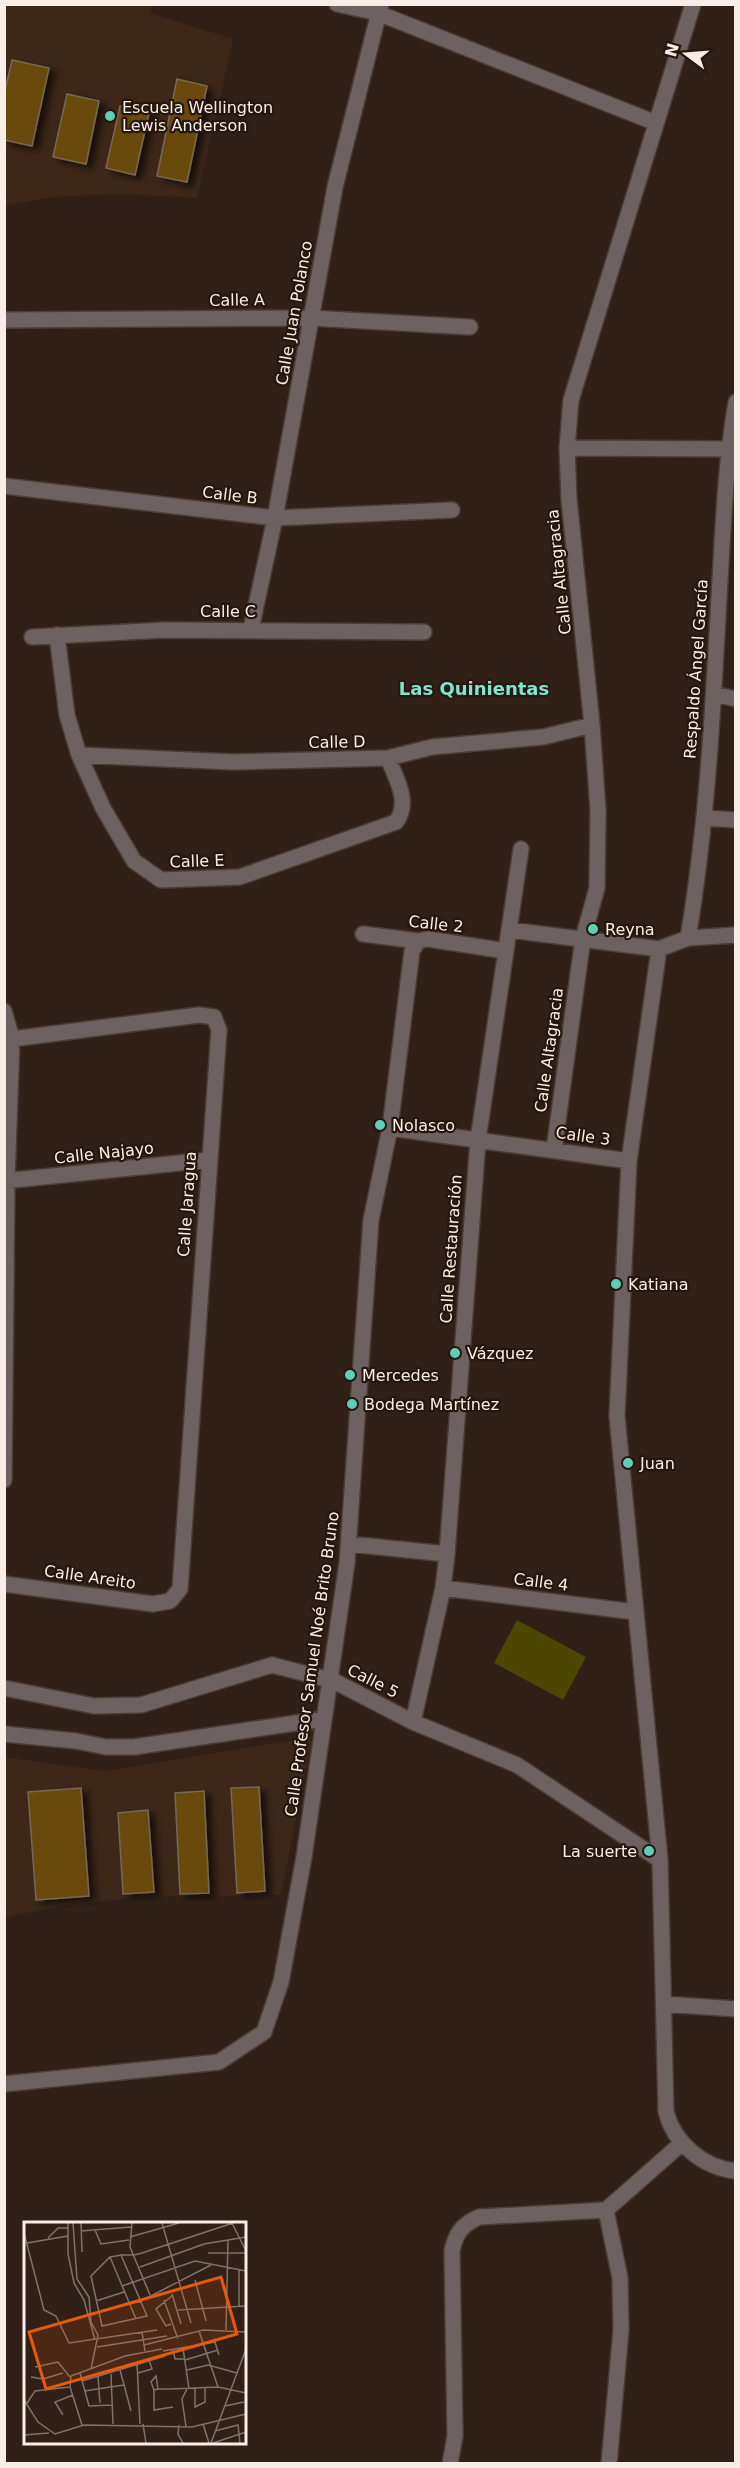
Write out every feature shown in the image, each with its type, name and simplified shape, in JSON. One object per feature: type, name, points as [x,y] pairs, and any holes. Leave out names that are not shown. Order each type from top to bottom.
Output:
[{"type":"street","points":[[337,4],[379,9],[656,123]]},
{"type":"street","name":"Calle Altagracia","points":[[554,1150],[583,938],[597,888],[598,810],[592,725],[569,499],[567,448],[571,400],[693,4]]},
{"type":"street","name":"Calle Juan Polanco","points":[[251,629],[275,518],[335,187],[379,9]]},
{"type":"street","name":"Calle A","points":[[4,320],[311,318],[470,327]]},
{"type":"street","name":"Respaldo Ángel García","points":[[687,938],[700,869],[735,402]]},
{"type":"street","points":[[567,448],[732,449]]},
{"type":"street","name":"Calle B","points":[[4,486],[275,518],[452,510]]},
{"type":"street","name":"Calle C","points":[[32,637],[251,629],[424,632]]},
{"type":"street","name":"Calle E","points":[[57,635],[67,715],[79,755],[103,808],[134,861],[161,880],[240,877],[396,822],[402,814],[404,803],[388,758]]},
{"type":"street","points":[[714,694],[735,699]]},
{"type":"street","name":"Calle D","points":[[79,755],[233,762],[388,758],[432,747],[543,737],[592,725]]},
{"type":"street","points":[[704,818],[735,820]]},
{"type":"street","name":"Calle Restauración","points":[[412,1722],[443,1588],[477,1140],[521,849]]},
{"type":"street","points":[[510,930],[659,950],[687,938],[735,935]]},
{"type":"street","name":"Calle 2","points":[[363,934],[418,941],[428,939],[506,951]]},
{"type":"street","name":"Calle Profesor Samuel Noé Brito Bruno","points":[[4,2084],[219,2062],[264,2032],[281,1982],[304,1857],[349,1544],[371,1220],[390,1128],[412,951],[418,941]]},
{"type":"street","points":[[659,950],[629,1161],[617,1416],[660,1860],[666,2111],[670,2126],[682,2143],[709,2162],[725,2170],[735,2171]]},
{"type":"street","points":[[4,1011],[8,1039],[4,1480]]},
{"type":"street","name":"Calle Jaragua","points":[[8,1039],[199,1015],[214,1017],[219,1030],[208,1160],[180,1589],[170,1601]]},
{"type":"street","name":"Calle 3","points":[[390,1128],[629,1161]]},
{"type":"street","name":"Calle Najayo","points":[[6,1181],[208,1160]]},
{"type":"street","points":[[349,1544],[447,1554]]},
{"type":"street","name":"Calle Areito","points":[[4,1584],[153,1604],[170,1601]]},
{"type":"street","name":"Calle 4","points":[[443,1588],[635,1612]]},
{"type":"street","name":"Calle 5","points":[[4,1688],[94,1706],[141,1705],[272,1665],[329,1680],[412,1722],[517,1765],[660,1860]]},
{"type":"street","points":[[4,1734],[76,1741],[106,1747],[134,1747],[323,1719]]},
{"type":"street","points":[[664,2004],[735,2009]]},
{"type":"street","points":[[450,2463],[455,2436],[452,2251],[456,2235],[464,2224],[479,2217],[606,2210],[682,2143]]},
{"type":"street","points":[[606,2210],[620,2278],[621,2330],[609,2463]]},
{"type":"shaded area","name":"Escuela Wellington Lewis Anderson","points":[[5,5],[152,5],[150,13],[233,39],[197,198],[119,194],[52,197],[5,206]]},
{"type":"shaded area","points":[[517,1620],[586,1657],[563,1700],[494,1663]]},
{"type":"shaded area","points":[[312,1737],[281,1895],[140,1897],[65,1906],[5,1917],[4,1757],[105,1771]]},
{"type":"building","points":[[12,60],[49,68],[32,146],[4,140],[4,95]]},
{"type":"building","points":[[177,79],[207,86],[187,182],[157,176]]},
{"type":"building","points":[[67,94],[99,101],[86,164],[53,157]]},
{"type":"building","points":[[120,106],[149,113],[135,175],[106,168]]},
{"type":"building","points":[[259,1787],[265,1891],[237,1893],[231,1788]]},
{"type":"building","points":[[81,1788],[89,1896],[36,1900],[28,1792]]},
{"type":"building","points":[[204,1791],[209,1893],[180,1894],[175,1793]]},
{"type":"building","points":[[148,1810],[154,1892],[123,1894],[118,1813]]},
{"type":"place","name":"Escuela Wellington Lewis Anderson","points":[[110,116]]},
{"type":"place","name":"Reyna","points":[[593,929]]},
{"type":"place","name":"Nolasco","points":[[380,1125]]},
{"type":"place","name":"Katiana","points":[[616,1284]]},
{"type":"place","name":"Vázquez","points":[[455,1353]]},
{"type":"place","name":"Mercedes","points":[[350,1375]]},
{"type":"place","name":"Bodega Martínez","points":[[352,1404]]},
{"type":"place","name":"Juan","points":[[628,1463]]},
{"type":"place","name":"La suerte","points":[[649,1851]]},
{"type":"district","name":"Las Quinientas","points":[[474,688]]}]
